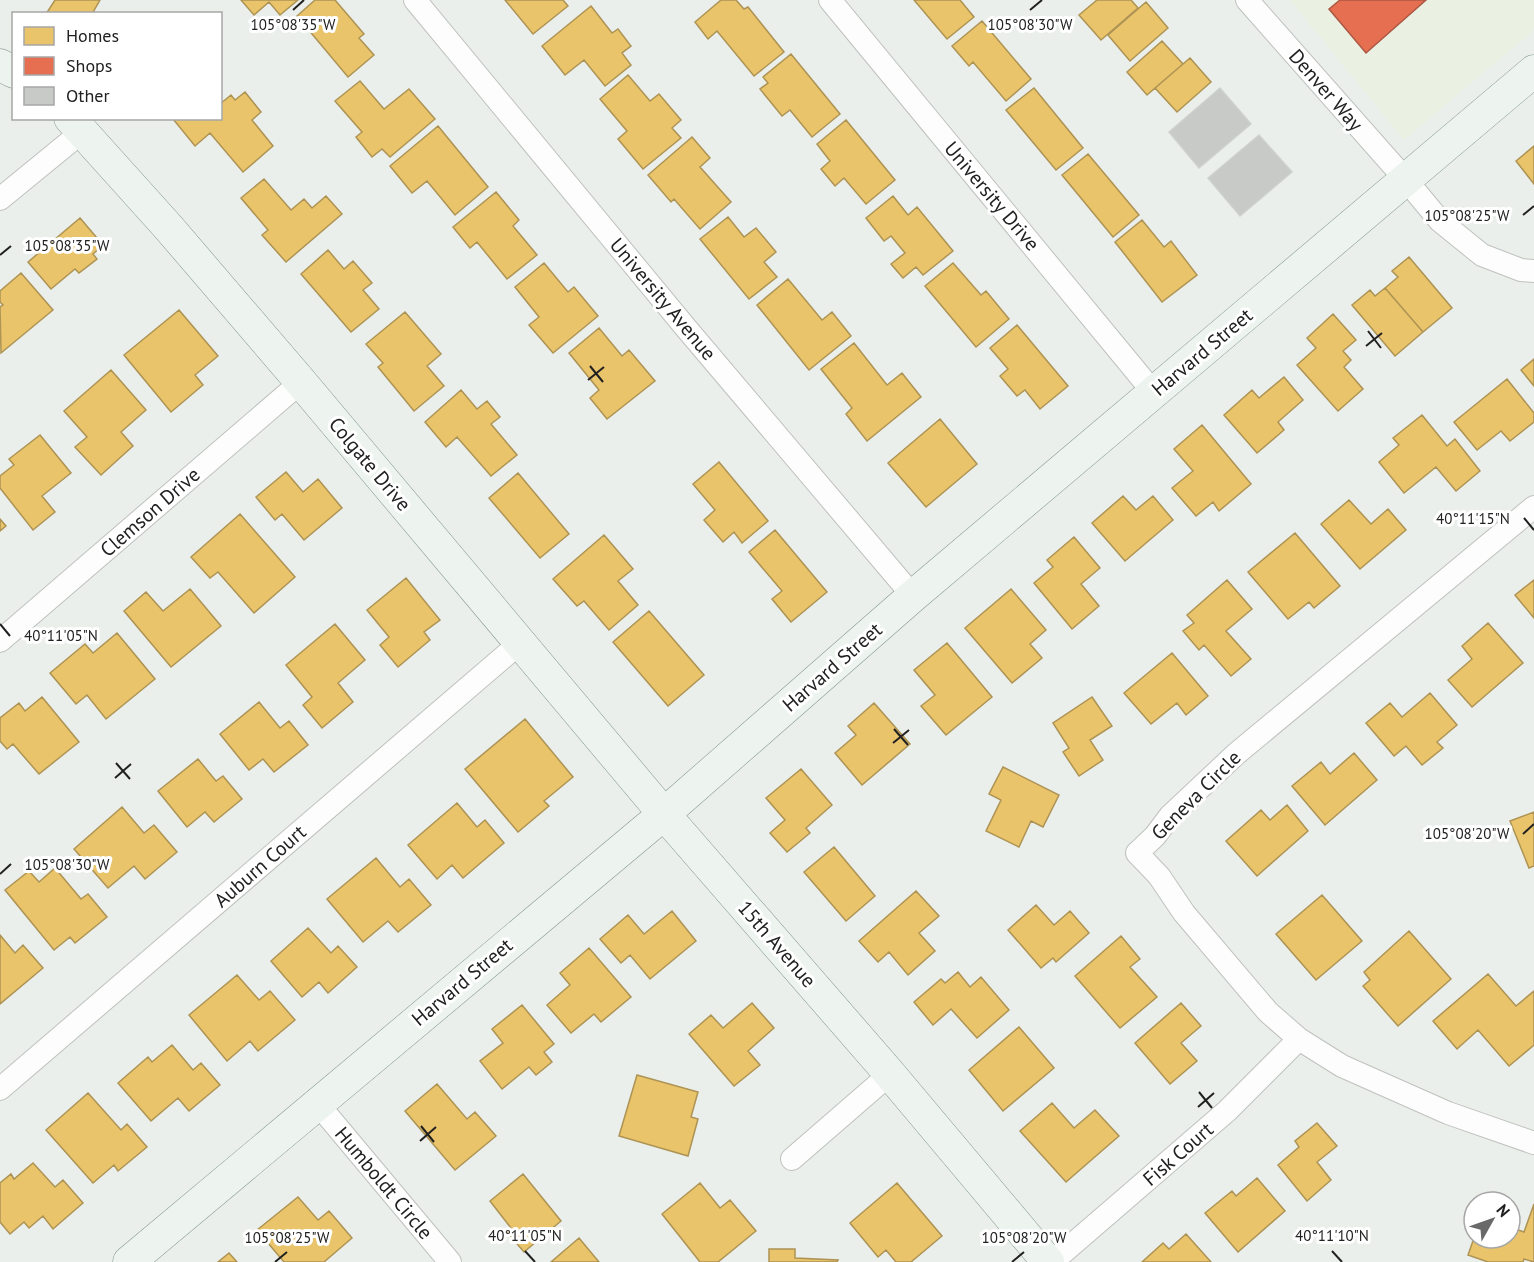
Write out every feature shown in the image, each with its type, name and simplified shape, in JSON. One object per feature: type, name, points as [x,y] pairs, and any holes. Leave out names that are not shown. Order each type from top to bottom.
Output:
[{"type":"street","name":"University Avenue","points":[[416,0],[686,328],[913,596]]},
{"type":"street","name":"University Drive","points":[[830,0],[1154,393]]},
{"type":"street","name":"Denver Way","points":[[1247,0],[1440,221],[1482,255],[1521,270],[1534,271]]},
{"type":"street","name":"Harvard Street","points":[[129,1262],[664,814],[913,596],[1534,71]]},
{"type":"street","points":[[0,199],[77,124]]},
{"type":"street","name":"Colgate Drive","points":[[77,124],[301,382],[664,814]]},
{"type":"street","name":"Clemson Drive","points":[[0,641],[301,382]]},
{"type":"street","name":"Geneva Circle","points":[[1534,507],[1236,754],[1170,816],[1155,836],[1137,853],[1159,876],[1184,913],[1268,1012],[1299,1039],[1352,1071],[1448,1113],[1534,1143]]},
{"type":"street","name":"Auburn Court","points":[[0,1089],[521,642]]},
{"type":"street","name":"15th Avenue","points":[[664,814],[1050,1262]]},
{"type":"street","name":"Fisk Court","points":[[1050,1262],[1227,1111],[1299,1039]]},
{"type":"street","points":[[792,1160],[890,1074]]},
{"type":"street","name":"Humboldt Circle","points":[[317,1103],[450,1262]]},
{"type":"shaded area","points":[[1290,0],[1534,0],[1534,30],[1404,140]]},
{"type":"building: Homes","points":[[55,0],[100,0],[93,12],[47,12]]},
{"type":"building: Homes","points":[[241,0],[298,0],[280,15],[269,2],[254,15]]},
{"type":"building: Homes","points":[[315,0],[335,0],[364,34],[359,38],[374,55],[348,77],[297,16]]},
{"type":"building: Homes","points":[[505,0],[563,0],[568,6],[533,34]]},
{"type":"building: Homes","points":[[721,0],[736,0],[744,9],[748,7],[784,52],[754,76],[717,31],[708,39],[695,22]]},
{"type":"building: Homes","points":[[914,0],[960,0],[974,17],[947,39]]},
{"type":"building: Homes","points":[[1097,0],[1131,0],[1138,8],[1101,40],[1079,15]]},
{"type":"building: Homes","points":[[1146,2],[1168,28],[1130,61],[1108,35]]},
{"type":"building: Homes","points":[[591,6],[612,33],[618,29],[631,46],[622,53],[631,65],[605,86],[584,60],[565,75],[542,46]]},
{"type":"building: Homes","points":[[982,21],[1031,79],[1006,101],[973,62],[969,66],[952,46]]},
{"type":"building: Homes","points":[[1162,41],[1183,64],[1147,95],[1127,72]]},
{"type":"building: Homes","points":[[791,54],[840,114],[812,137],[790,110],[782,116],[760,89],[768,83],[763,77]]},
{"type":"building: Homes","points":[[1190,58],[1211,82],[1177,112],[1155,88]]},
{"type":"building: Homes","points":[[628,75],[650,101],[659,94],[681,120],[672,128],[681,138],[643,169],[618,139],[627,131],[600,99]]},
{"type":"building: Homes","points":[[360,81],[384,109],[409,89],[435,119],[390,157],[382,149],[372,157],[356,137],[362,132],[335,101]]},
{"type":"building: Homes","points":[[1034,88],[1083,148],[1056,170],[1006,110]]},
{"type":"building: Homes","points":[[245,92],[261,112],[252,120],[273,146],[243,172],[210,133],[195,146],[174,120],[222,120],[222,102],[231,95],[235,100]]},
{"type":"building: Homes","points":[[846,120],[895,180],[866,204],[844,178],[835,186],[821,169],[830,161],[817,144]]},
{"type":"building: Homes","points":[[438,126],[488,187],[455,215],[427,181],[412,193],[390,166]]},
{"type":"building: Homes","points":[[692,137],[710,158],[700,167],[731,202],[700,229],[674,199],[671,202],[648,175]]},
{"type":"building: Homes","points":[[1534,146],[1534,184],[1516,161]]},
{"type":"building: Homes","points":[[1088,154],[1139,215],[1113,237],[1062,175]]},
{"type":"building: Homes","points":[[264,179],[291,210],[304,199],[312,208],[326,196],[342,214],[286,262],[262,235],[268,230],[241,198]]},
{"type":"building: Homes","points":[[496,192],[519,220],[513,226],[537,255],[507,279],[477,242],[470,248],[453,227]]},
{"type":"building: Homes","points":[[893,196],[908,215],[917,207],[953,251],[923,275],[916,267],[903,278],[891,264],[905,253],[891,236],[884,241],[866,218]]},
{"type":"building: Homes","points":[[728,217],[744,237],[756,228],[776,252],[764,262],[777,277],[749,299],[700,239]]},
{"type":"building: Homes","points":[[80,218],[103,245],[93,254],[97,259],[79,273],[75,269],[51,289],[28,262]]},
{"type":"building: Homes","points":[[1142,220],[1164,247],[1171,241],[1197,275],[1162,302],[1115,242]]},
{"type":"building: Homes","points":[[328,250],[344,269],[353,261],[372,283],[363,290],[379,309],[351,332],[301,274]]},
{"type":"building: Homes","points":[[1409,257],[1452,308],[1423,332],[1385,288],[1398,277],[1392,271]]},
{"type":"building: Homes","points":[[544,263],[568,292],[574,287],[598,316],[553,353],[529,325],[539,317],[515,287]]},
{"type":"building: Homes","points":[[953,263],[981,295],[986,291],[1009,319],[976,347],[925,286]]},
{"type":"building: Homes","points":[[21,273],[53,310],[1,353],[0,307],[3,305],[0,302],[0,291]]},
{"type":"building: Homes","points":[[788,279],[822,320],[832,312],[851,336],[809,370],[757,305]]},
{"type":"building: Homes","points":[[1385,288],[1423,332],[1395,356],[1352,305],[1370,290],[1375,296]]},
{"type":"building: Homes","points":[[179,310],[218,356],[195,375],[203,385],[171,412],[124,355]]},
{"type":"building: Homes","points":[[405,312],[441,354],[427,366],[444,386],[414,411],[378,367],[383,363],[366,344]]},
{"type":"building: Homes","points":[[1333,314],[1356,340],[1343,351],[1351,360],[1344,367],[1363,389],[1338,411],[1297,365],[1316,348],[1307,338]]},
{"type":"building: Homes","points":[[1017,325],[1068,386],[1040,409],[1025,390],[1017,396],[1000,376],[1008,369],[990,348]]},
{"type":"building: Homes","points":[[599,328],[622,356],[629,350],[655,381],[607,419],[590,398],[599,390],[569,353]]},
{"type":"building: Homes","points":[[854,343],[887,385],[902,373],[921,397],[867,441],[846,414],[852,408],[821,369]]},
{"type":"building: Homes","points":[[1534,359],[1534,386],[1521,370]]},
{"type":"building: Homes","points":[[111,370],[146,410],[121,432],[133,446],[101,475],[75,447],[87,437],[64,411]]},
{"type":"building: Homes","points":[[1284,377],[1303,400],[1278,422],[1284,430],[1257,453],[1224,415],[1252,390],[1259,398]]},
{"type":"building: Homes","points":[[1507,379],[1534,413],[1534,422],[1510,441],[1501,431],[1477,450],[1454,422]]},
{"type":"building: Homes","points":[[461,390],[477,409],[487,401],[500,417],[491,424],[517,455],[491,476],[457,437],[446,447],[425,422]]},
{"type":"building: Homes","points":[[1422,415],[1447,446],[1455,439],[1480,471],[1456,491],[1436,467],[1404,493],[1379,462],[1399,445],[1393,438]]},
{"type":"building: Homes","points":[[940,419],[977,464],[926,507],[888,463]]},
{"type":"building: Homes","points":[[1202,425],[1251,484],[1219,511],[1213,502],[1196,516],[1172,488],[1193,471],[1174,449]]},
{"type":"building: Homes","points":[[40,435],[71,473],[42,496],[55,512],[33,530],[0,488],[0,476],[14,465],[9,459]]},
{"type":"building: Homes","points":[[719,462],[768,521],[742,543],[734,532],[723,542],[704,520],[715,510],[693,484]]},
{"type":"building: Homes","points":[[286,472],[303,492],[318,479],[342,508],[304,540],[282,514],[275,520],[256,497]]},
{"type":"building: Homes","points":[[518,473],[569,534],[540,558],[489,498]]},
{"type":"building: Homes","points":[[1123,496],[1136,510],[1153,496],[1173,520],[1125,561],[1092,523]]},
{"type":"building: Homes","points":[[1349,500],[1371,524],[1388,509],[1406,530],[1360,569],[1321,524]]},
{"type":"building: Homes","points":[[240,514],[295,577],[254,613],[218,572],[210,578],[191,557]]},
{"type":"building: Homes","points":[[0,519],[6,526],[0,531]]},
{"type":"building: Homes","points":[[775,530],[827,592],[791,622],[772,599],[782,591],[749,552]]},
{"type":"building: Homes","points":[[1295,533],[1340,586],[1314,608],[1309,602],[1288,619],[1248,572]]},
{"type":"building: Homes","points":[[604,535],[633,569],[618,581],[638,605],[609,630],[584,601],[577,606],[553,579]]},
{"type":"building: Homes","points":[[1074,537],[1100,568],[1081,584],[1099,606],[1072,629],[1034,583],[1053,567],[1047,560]]},
{"type":"building: Homes","points":[[406,578],[440,620],[424,632],[430,640],[398,667],[380,645],[389,637],[367,610]]},
{"type":"building: Homes","points":[[1227,580],[1252,609],[1226,631],[1251,659],[1231,676],[1204,645],[1199,650],[1183,631],[1194,623],[1187,615]]},
{"type":"building: Homes","points":[[1534,580],[1534,618],[1515,595]]},
{"type":"building: Homes","points":[[190,589],[221,626],[171,667],[124,611],[146,592],[163,611]]},
{"type":"building: Homes","points":[[1011,589],[1046,630],[1030,644],[1042,658],[1012,683],[965,628]]},
{"type":"building: Homes","points":[[649,611],[704,675],[668,706],[613,642]]},
{"type":"building: Homes","points":[[1488,623],[1523,663],[1472,707],[1448,680],[1472,659],[1462,646]]},
{"type":"building: Homes","points":[[335,624],[365,660],[338,683],[353,702],[322,728],[303,705],[312,697],[286,665]]},
{"type":"building: Homes","points":[[117,633],[155,679],[106,719],[87,695],[76,704],[50,673],[85,644],[93,653]]},
{"type":"building: Homes","points":[[947,643],[992,697],[946,735],[921,706],[935,695],[914,670]]},
{"type":"building: Homes","points":[[1172,653],[1208,696],[1186,715],[1177,703],[1151,724],[1124,693]]},
{"type":"building: Homes","points":[[1430,693],[1457,725],[1437,742],[1443,748],[1422,765],[1406,746],[1394,756],[1366,723],[1390,703],[1402,717]]},
{"type":"building: Homes","points":[[42,697],[79,742],[39,774],[13,744],[7,749],[0,741],[0,718],[19,703],[25,711]]},
{"type":"building: Homes","points":[[1092,697],[1112,726],[1090,740],[1103,760],[1079,776],[1063,752],[1069,748],[1053,723]]},
{"type":"building: Homes","points":[[259,702],[280,728],[289,721],[308,745],[274,772],[263,759],[249,770],[220,734]]},
{"type":"building: Homes","points":[[874,703],[910,744],[862,785],[835,753],[856,735],[848,726]]},
{"type":"building: Homes","points":[[525,719],[573,777],[544,801],[549,806],[518,832],[465,769]]},
{"type":"building: Homes","points":[[1354,753],[1377,780],[1325,825],[1292,786],[1321,762],[1330,774]]},
{"type":"building: Homes","points":[[198,759],[216,781],[223,776],[242,799],[214,822],[205,812],[187,827],[158,791]]},
{"type":"building: Homes","points":[[1003,767],[1059,795],[1043,827],[1031,821],[1019,847],[986,831],[1001,800],[989,794]]},
{"type":"building: Homes","points":[[801,769],[832,805],[806,828],[810,833],[787,852],[770,833],[785,820],[766,798]]},
{"type":"building: Homes","points":[[457,803],[477,827],[485,820],[504,843],[463,878],[452,865],[437,879],[408,845]]},
{"type":"building: Homes","points":[[1287,805],[1308,831],[1257,876],[1226,841],[1261,810],[1270,820]]},
{"type":"building: Homes","points":[[122,807],[144,833],[154,825],[177,852],[145,879],[134,866],[108,888],[74,849]]},
{"type":"building: Homes","points":[[1534,812],[1534,866],[1529,868],[1510,821]]},
{"type":"building: Homes","points":[[834,847],[875,896],[846,921],[804,872]]},
{"type":"building: Homes","points":[[376,858],[400,887],[409,879],[431,905],[398,932],[388,921],[363,942],[327,899]]},
{"type":"building: Homes","points":[[55,868],[81,899],[88,894],[107,917],[75,943],[70,937],[54,950],[5,890],[29,871],[39,882]]},
{"type":"building: Homes","points":[[916,891],[939,916],[919,933],[935,951],[908,975],[889,952],[878,962],[859,941]]},
{"type":"building: Homes","points":[[1322,895],[1362,941],[1316,980],[1276,934]]},
{"type":"building: Homes","points":[[1036,905],[1054,925],[1070,911],[1089,933],[1056,962],[1053,958],[1041,968],[1008,930]]},
{"type":"building: Homes","points":[[672,911],[696,941],[650,979],[630,955],[621,963],[600,939],[628,915],[644,934]]},
{"type":"building: Homes","points":[[308,928],[331,953],[338,946],[357,967],[328,993],[319,982],[302,997],[271,961]]},
{"type":"building: Homes","points":[[1409,931],[1451,979],[1398,1026],[1363,986],[1370,980],[1364,972]]},
{"type":"building: Homes","points":[[0,935],[15,953],[23,945],[43,968],[0,1004]]},
{"type":"building: Homes","points":[[1121,936],[1140,959],[1130,967],[1157,997],[1120,1028],[1075,976]]},
{"type":"building: Homes","points":[[589,948],[631,997],[601,1022],[594,1014],[571,1033],[547,1005],[570,985],[560,973]]},
{"type":"building: Homes","points":[[958,972],[970,987],[981,977],[1009,1010],[977,1038],[951,1009],[933,1025],[914,1002],[941,979],[945,983]]},
{"type":"building: Homes","points":[[1488,974],[1516,1006],[1534,991],[1534,1045],[1509,1066],[1478,1030],[1457,1049],[1433,1021]]},
{"type":"building: Homes","points":[[237,975],[259,1000],[270,991],[295,1020],[258,1051],[250,1041],[227,1061],[189,1015]]},
{"type":"building: Homes","points":[[752,1003],[774,1028],[748,1051],[760,1065],[734,1086],[689,1034],[711,1015],[723,1028]]},
{"type":"building: Homes","points":[[1181,1003],[1201,1026],[1181,1043],[1197,1061],[1170,1084],[1135,1043]]},
{"type":"building: Homes","points":[[522,1005],[554,1044],[544,1052],[552,1062],[536,1075],[529,1067],[502,1089],[480,1061],[503,1043],[492,1029]]},
{"type":"building: Homes","points":[[1019,1027],[1054,1068],[1003,1111],[969,1070]]},
{"type":"building: Homes","points":[[172,1045],[193,1070],[201,1063],[220,1085],[189,1111],[178,1098],[151,1121],[118,1083],[148,1057],[152,1062]]},
{"type":"building: Homes","points":[[637,1075],[698,1092],[691,1117],[698,1119],[688,1156],[619,1136]]},
{"type":"building: Homes","points":[[437,1084],[467,1119],[475,1112],[496,1136],[455,1170],[405,1111]]},
{"type":"building: Homes","points":[[88,1093],[121,1130],[127,1124],[147,1147],[118,1171],[114,1165],[93,1183],[46,1130]]},
{"type":"building: Homes","points":[[1052,1103],[1074,1128],[1095,1110],[1119,1136],[1066,1182],[1020,1131]]},
{"type":"building: Homes","points":[[1317,1123],[1337,1146],[1317,1162],[1331,1180],[1307,1201],[1278,1165],[1299,1147],[1295,1141]]},
{"type":"building: Homes","points":[[33,1163],[55,1187],[63,1180],[83,1203],[53,1229],[43,1216],[29,1228],[24,1222],[10,1234],[0,1222],[0,1183],[11,1174],[14,1179]]},
{"type":"building: Homes","points":[[523,1174],[561,1221],[524,1252],[506,1231],[511,1228],[490,1201]]},
{"type":"building: Homes","points":[[1257,1178],[1285,1211],[1238,1252],[1205,1213],[1232,1191],[1236,1196]]},
{"type":"building: Homes","points":[[700,1183],[720,1208],[730,1200],[756,1231],[718,1262],[700,1262],[662,1214]]},
{"type":"building: Homes","points":[[897,1183],[942,1236],[911,1262],[896,1262],[886,1250],[878,1257],[850,1223]]},
{"type":"building: Homes","points":[[298,1197],[318,1220],[329,1211],[352,1238],[324,1262],[284,1262],[257,1230]]},
{"type":"building: Homes","points":[[1534,1204],[1534,1262],[1524,1259],[1523,1262],[1488,1262],[1468,1255],[1470,1250],[1522,1250],[1522,1231],[1524,1232]]},
{"type":"building: Homes","points":[[1186,1234],[1211,1262],[1142,1262],[1163,1243],[1169,1249]]},
{"type":"building: Homes","points":[[579,1238],[599,1262],[551,1262]]},
{"type":"building: Homes","points":[[769,1249],[795,1249],[795,1258],[838,1260],[837,1262],[769,1262]]},
{"type":"building: Homes","points":[[229,1253],[237,1262],[218,1262]]},
{"type":"building: Shops","points":[[1340,0],[1426,0],[1366,53],[1329,9]]},
{"type":"building: Other","points":[[1220,88],[1251,124],[1199,168],[1169,132]]},
{"type":"building: Other","points":[[1259,135],[1292,172],[1240,216],[1208,178]]}]
